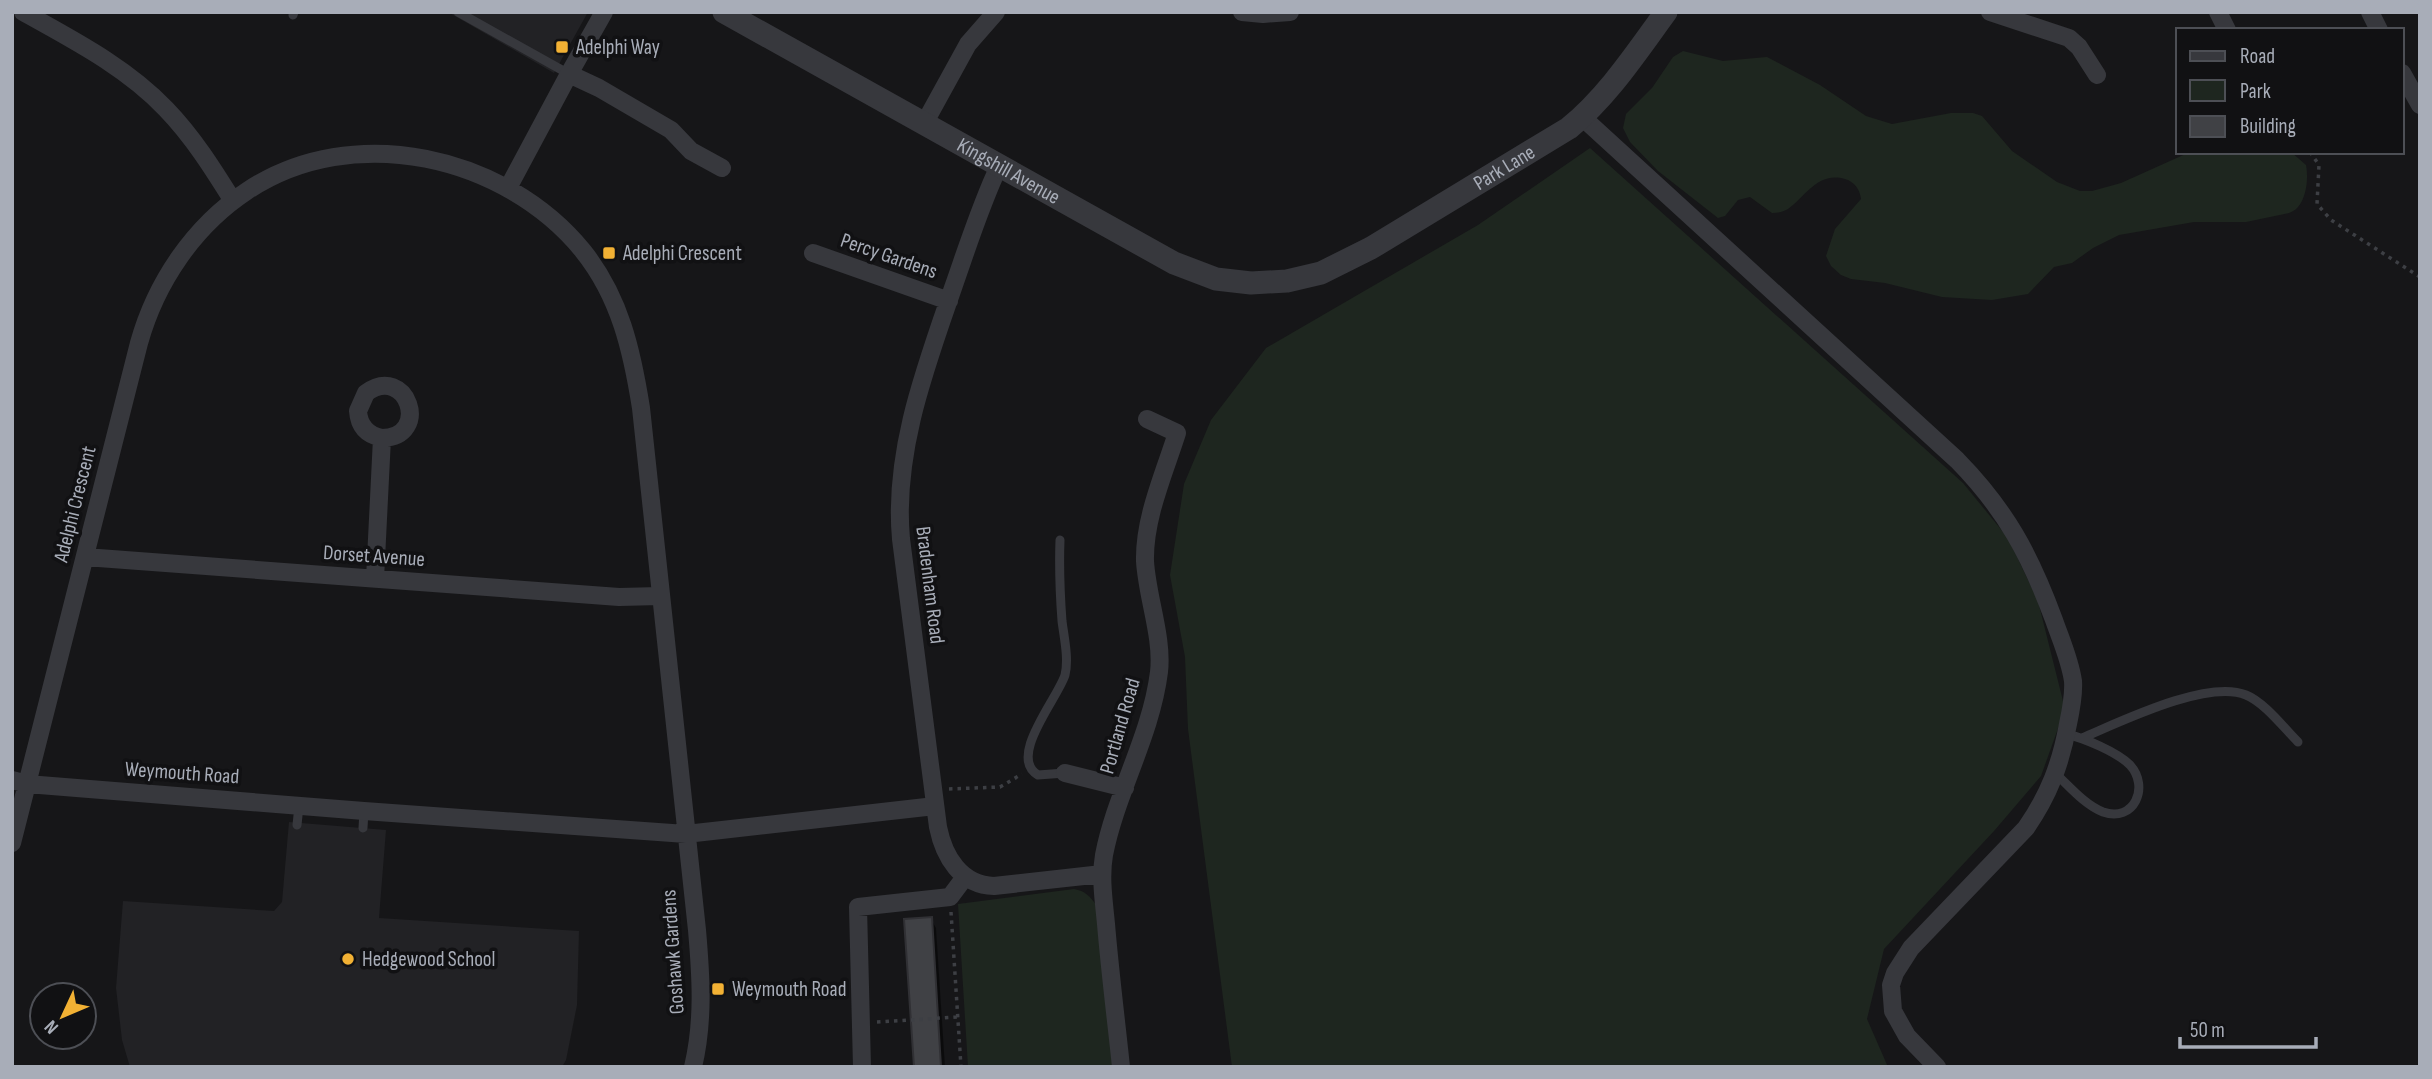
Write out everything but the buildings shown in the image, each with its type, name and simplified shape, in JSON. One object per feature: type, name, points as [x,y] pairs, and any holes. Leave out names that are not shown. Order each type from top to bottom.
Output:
[{"type":"street","points":[[23,12],[98,55],[151,94],[201,151],[233,201]]},
{"type":"street","points":[[508,188],[604,12]]},
{"type":"street","name":"Kingshill Avenue","points":[[724,12],[1174,263],[1216,279],[1251,283],[1306,278]]},
{"type":"street","points":[[924,124],[968,44],[996,12]]},
{"type":"street","points":[[1242,12],[1290,12]]},
{"type":"street","name":"Park Lane","points":[[1306,278],[1359,255],[1569,128],[1608,89],[1666,12]]},
{"type":"street","points":[[1990,12],[2068,38],[2079,47],[2097,75]]},
{"type":"street","points":[[2218,12],[2226,28]]},
{"type":"street","points":[[2370,12],[2378,28]]},
{"type":"street","points":[[569,74],[671,130],[691,151],[722,168]]},
{"type":"street","points":[[2404,77],[2420,105]]},
{"type":"street","points":[[1582,117],[1957,460],[1992,498],[2029,558],[2043,589],[2073,681],[2074,736],[2039,810],[2026,828],[1911,948],[1895,973],[1891,985],[1893,1011],[1906,1036],[1937,1067]]},
{"type":"street","name":"Adelphi Crescent","points":[[20,782],[85,557],[139,343],[149,311],[163,282],[190,243],[248,190],[285,171],[306,164],[353,155],[401,155],[465,167],[508,188],[544,212],[583,251],[620,313],[631,353],[641,408],[686,834]]},
{"type":"street","name":"Bradenham Road","points":[[965,877],[948,859],[943,849],[934,798],[898,500],[914,415],[930,354],[986,195],[999,166]]},
{"type":"street","name":"Percy Gardens","points":[[813,253],[949,301]]},
{"type":"street","name":"Portland Road","points":[[1121,1067],[1102,874],[1108,839],[1144,731],[1158,678],[1159,649],[1149,601],[1146,548],[1154,507],[1177,433],[1147,419]]},
{"type":"street","points":[[374,579],[382,438]]},
{"type":"street","name":"Dorset Avenue","points":[[85,557],[619,597],[660,596]]},
{"type":"street","points":[[1065,773],[1125,788]]},
{"type":"street","points":[[12,844],[20,782]]},
{"type":"street","name":"Weymouth Road","points":[[20,782],[299,805],[363,820],[686,834],[934,798]]},
{"type":"street","name":"Goshawk Gardens","points":[[686,834],[702,997],[693,1067]]},
{"type":"street","points":[[862,1067],[858,907],[950,897],[965,877],[994,886],[1102,874]]},
{"type":"lane","points":[[458,12],[569,74]]},
{"type":"lane","points":[[1060,540],[1060,599],[1066,671],[1027,751],[1027,765],[1038,775],[1065,773]]},
{"type":"lane","points":[[2074,736],[2190,696],[2213,691],[2247,695],[2269,712],[2298,742]]},
{"type":"lane","points":[[2056,774],[2101,811],[2117,814],[2130,810],[2138,798],[2138,783],[2130,765],[2074,736]]},
{"type":"lane","points":[[298,825],[299,805]]},
{"type":"path","points":[[2311,154],[2319,165],[2317,204],[2332,220],[2420,276]]},
{"type":"path","points":[[934,798],[1000,787],[1030,769]]},
{"type":"path","points":[[950,897],[961,1067]]},
{"type":"path","points":[[861,1023],[958,1017]]},
{"type":"shaded area","points":[[448,12],[588,12],[554,73]]},
{"type":"shaded area","name":"Hedgewood School","points":[[289,822],[386,830],[379,918],[579,931],[577,1005],[566,1060],[562,1067],[130,1067],[122,1040],[116,988],[123,901],[274,911],[282,902]]},
{"type":"green space","points":[[1683,51],[1723,61],[1767,57],[1820,85],[1866,116],[1892,124],[1951,113],[1973,113],[1982,116],[2012,151],[2057,182],[2080,191],[2092,191],[2121,183],[2186,154],[2293,154],[2306,165],[2305,193],[2299,206],[2289,213],[2246,222],[2194,222],[2119,235],[2093,248],[2072,263],[2054,267],[2028,294],[1992,300],[1942,297],[1885,283],[1851,279],[1831,266],[1826,256],[1835,229],[1861,199],[1852,182],[1836,177],[1827,178],[1813,186],[1788,209],[1778,213],[1772,213],[1750,197],[1738,200],[1725,216],[1718,218],[1658,171],[1630,142],[1623,128],[1626,114],[1652,88],[1673,57]]},
{"type":"green space","points":[[1590,148],[1963,483],[2008,538],[2038,601],[2065,709],[2041,776],[1994,831],[1884,949],[1867,1019],[1888,1067],[1232,1067],[1188,729],[1185,657],[1170,575],[1184,484],[1211,420],[1266,348],[1478,225]]},
{"type":"green space","points":[[1074,889],[1087,894],[1096,905],[1114,1067],[968,1067],[958,904]]},
{"type":"place","name":"Adelphi Way","points":[[562,47]]},
{"type":"place","name":"Adelphi Crescent","points":[[609,253]]},
{"type":"place","name":"Hedgewood School","points":[[348,959]]},
{"type":"place","name":"Weymouth Road","points":[[718,989]]}]
